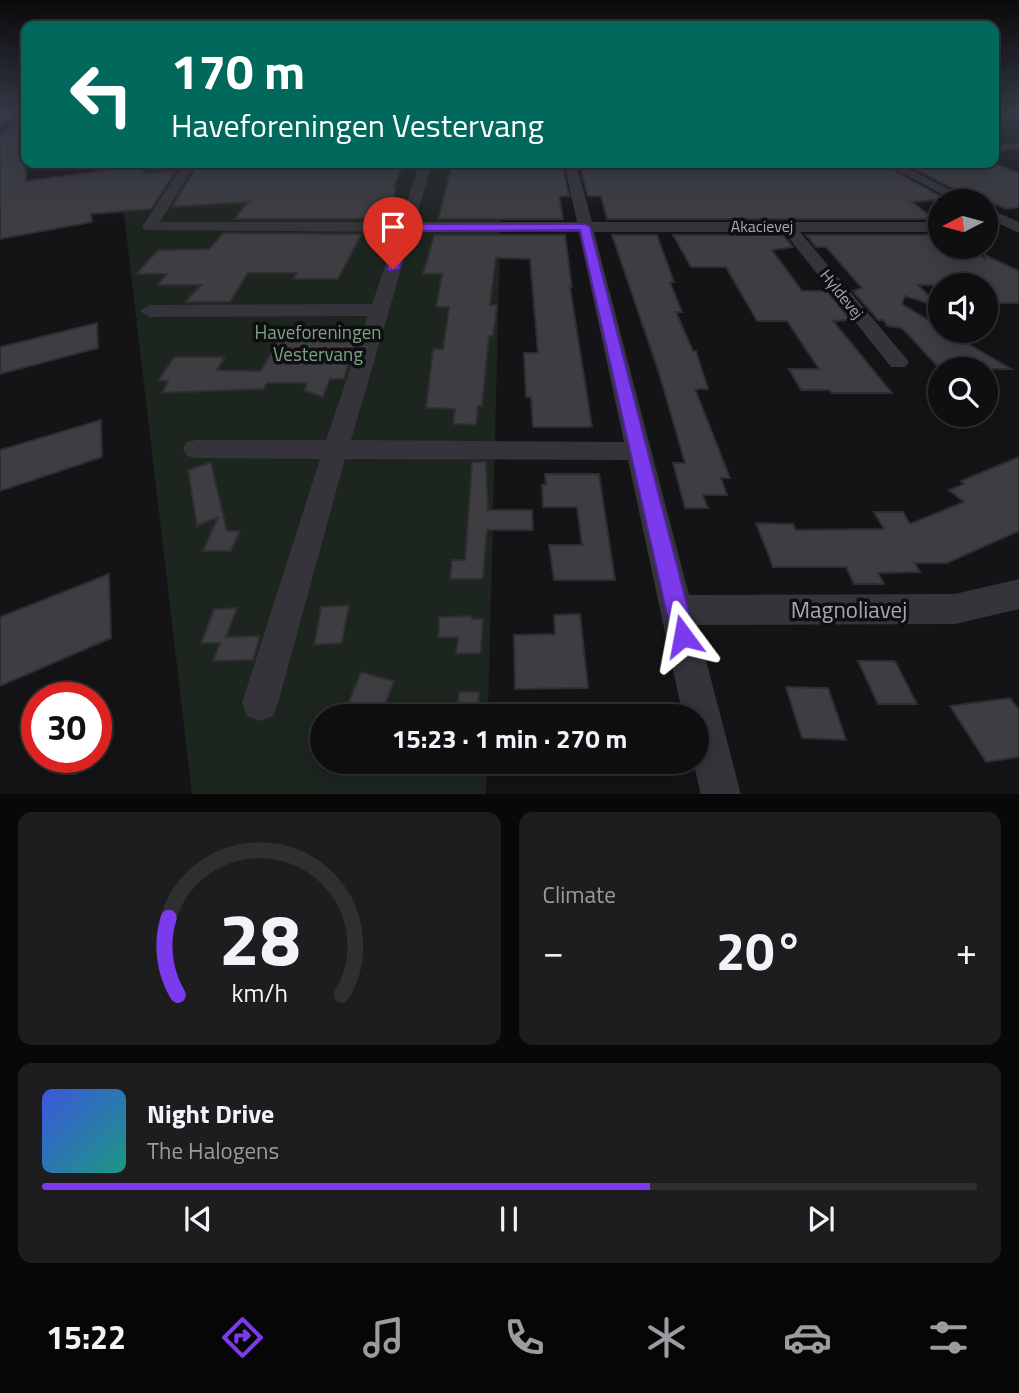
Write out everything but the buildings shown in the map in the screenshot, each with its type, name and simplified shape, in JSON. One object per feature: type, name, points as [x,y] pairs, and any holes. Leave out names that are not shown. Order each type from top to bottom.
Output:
[{"type":"street","points":[[187,168],[150,227],[585,227]]},
{"type":"street","points":[[260,703],[335,451],[424,168]]},
{"type":"street","points":[[571,168],[721,794]]},
{"type":"street","points":[[899,168],[941,189]]},
{"type":"street","points":[[998,217],[1017,226]]},
{"type":"street","name":"Hyldevej","points":[[787,226],[898,362]]},
{"type":"street","points":[[998,227],[1017,226]]},
{"type":"street","name":"Akacievej","points":[[585,227],[928,227]]},
{"type":"street","points":[[149,311],[379,310]]},
{"type":"street","points":[[196,449],[640,450]]},
{"type":"street","name":"Magnoliavej","points":[[677,610],[955,609],[1019,594]]},
{"type":"green space","name":"Haveforeningen Vestervang","points":[[119,168],[502,168],[488,704],[310,704],[310,774],[487,774],[486,794],[192,794]]},
{"type":"route","points":[[393,269],[406,228],[585,227],[683,636]]}]
